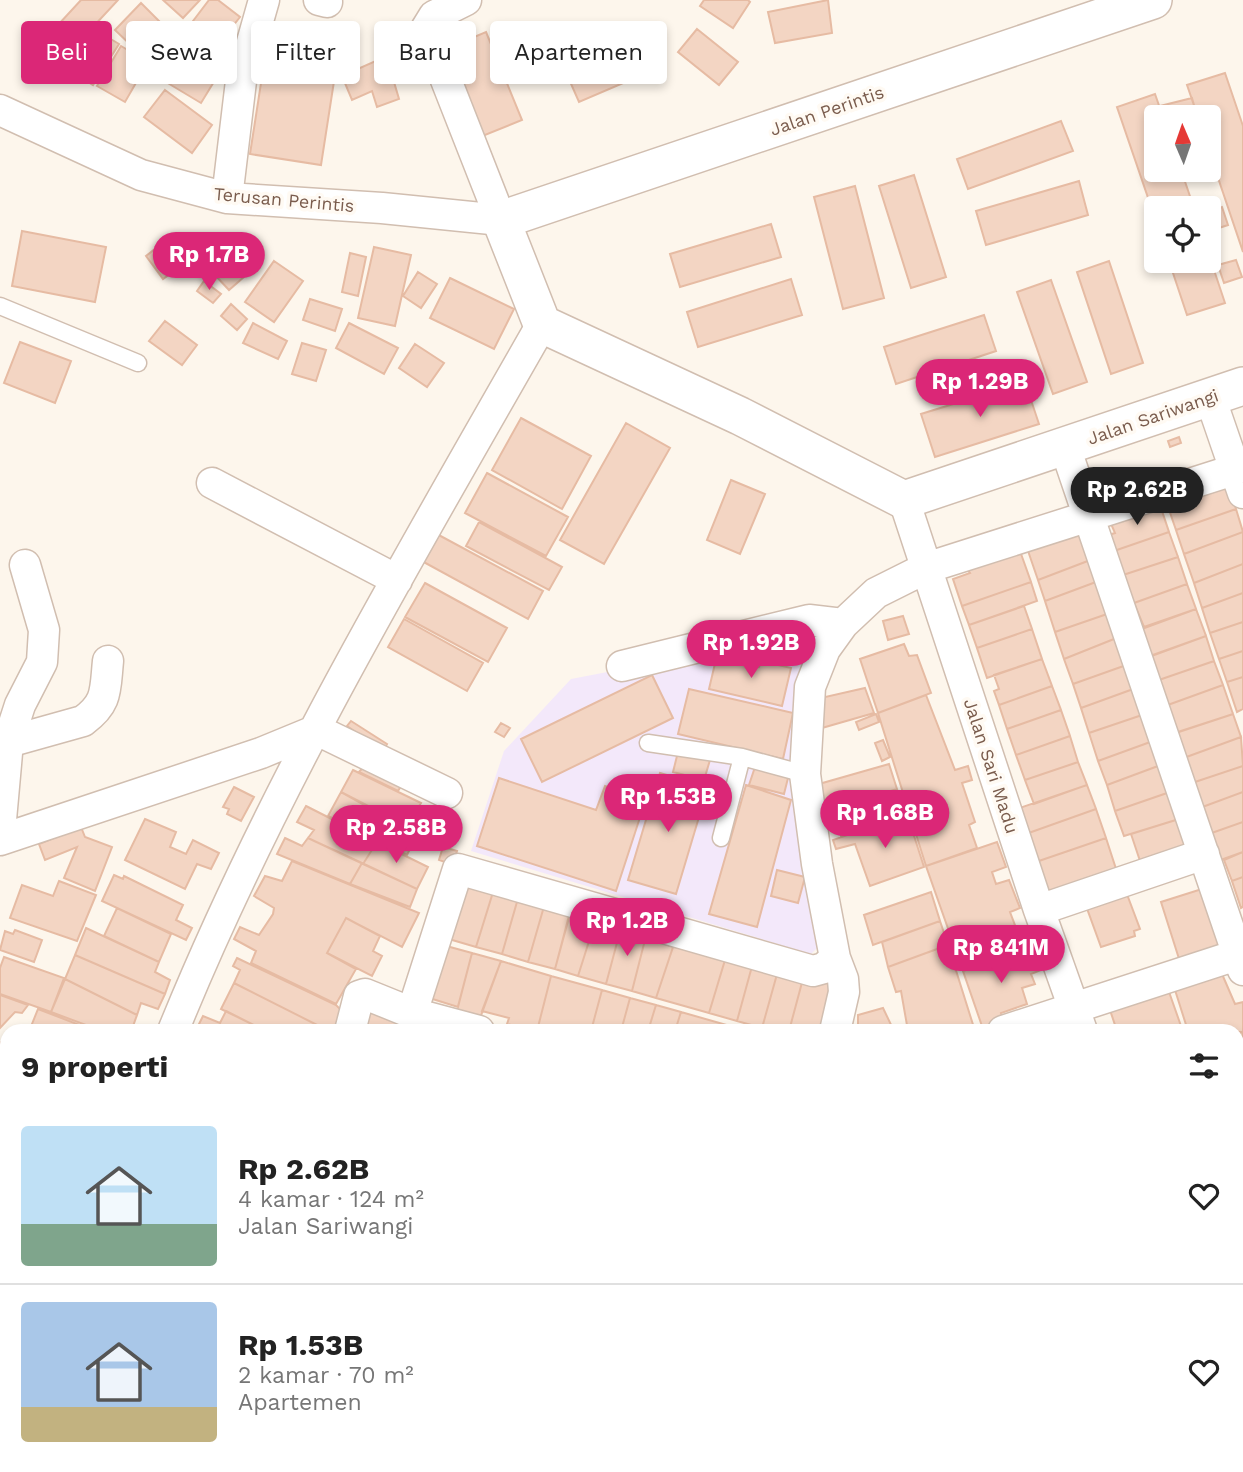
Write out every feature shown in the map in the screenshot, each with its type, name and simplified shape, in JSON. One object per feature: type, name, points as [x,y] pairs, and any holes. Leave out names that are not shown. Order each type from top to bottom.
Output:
[{"type":"street","points":[[227,198],[241,81],[264,0]]},
{"type":"street","points":[[466,0],[434,16],[426,29],[542,324],[740,416],[904,500]]},
{"type":"street","name":"Jalan Perintis","points":[[501,220],[1153,0]]},
{"type":"street","name":"Terusan Perintis","points":[[0,110],[141,175],[227,198],[382,208],[501,220]]},
{"type":"street","points":[[176,1024],[209,941],[317,730],[397,580],[542,324]]},
{"type":"street","points":[[837,1024],[844,992],[817,864],[805,774],[810,687],[825,649],[843,624],[876,593],[926,568],[1088,517],[1240,476],[1227,392]]},
{"type":"street","name":"Jalan Sariwangi","points":[[904,500],[1227,392]]},
{"type":"street","points":[[1047,1024],[1078,1019],[1241,959],[1065,447]]},
{"type":"street","points":[[212,483],[397,580]]},
{"type":"street","name":"Jalan Sari Madu","points":[[904,500],[1039,910],[1078,1019]]},
{"type":"street","points":[[0,831],[8,742],[20,705],[42,662],[44,630],[25,565]]},
{"type":"street","points":[[622,666],[809,620],[843,624]]},
{"type":"street","points":[[8,742],[83,721],[92,714],[102,705],[105,696],[108,661]]},
{"type":"street","points":[[0,840],[261,753],[317,730],[447,793]]},
{"type":"street","points":[[1039,910],[1204,853]]},
{"type":"street","points":[[412,1013],[458,869],[813,971],[824,968],[835,958]]},
{"type":"street","points":[[352,1024],[359,996],[365,993],[412,1013],[453,1024]]},
{"type":"lane","points":[[0,306],[138,363]]},
{"type":"lane","points":[[648,743],[664,743],[742,757],[805,774]]},
{"type":"lane","points":[[721,838],[742,757]]},
{"type":"shaded area","points":[[748,645],[801,663],[797,772],[825,940],[811,954],[471,851],[504,751],[571,679]]},
{"type":"building","points":[[81,0],[118,0],[98,21],[62,21]]},
{"type":"building","points":[[163,0],[200,0],[183,18]]},
{"type":"building","points":[[209,0],[218,0],[240,17],[237,21],[193,21]]},
{"type":"building","points":[[704,0],[750,2],[733,28],[700,6]]},
{"type":"building","points":[[828,0],[832,33],[775,43],[768,12]]},
{"type":"building","points":[[141,3],[159,21],[126,21],[126,40],[115,30]]},
{"type":"building","points":[[697,29],[738,62],[719,85],[678,52]]},
{"type":"building","points":[[486,32],[490,42],[490,84],[507,84],[522,120],[480,137],[457,84],[476,84],[476,36]]},
{"type":"building","points":[[112,40],[119,44],[112,55]]},
{"type":"building","points":[[121,46],[126,49],[126,84],[135,84],[125,102],[97,86],[112,84],[112,61]]},
{"type":"building","points":[[374,62],[374,84],[395,84],[399,99],[377,107],[372,91],[352,100],[345,84],[360,84],[360,68]]},
{"type":"building","points":[[1225,73],[1243,126],[1243,252],[1219,182],[1222,182],[1222,105],[1194,105],[1187,85]]},
{"type":"building","points":[[169,84],[213,84],[201,103]]},
{"type":"building","points":[[261,84],[334,84],[321,165],[250,154]]},
{"type":"building","points":[[571,84],[621,84],[579,102]]},
{"type":"building","points":[[165,90],[212,125],[192,153],[144,117]]},
{"type":"building","points":[[1155,94],[1159,105],[1144,105],[1144,182],[1185,182],[1190,196],[1147,196],[1117,107]]},
{"type":"building","points":[[1192,98],[1194,105],[1164,105]]},
{"type":"building","points":[[1061,121],[1073,151],[968,189],[957,159]]},
{"type":"building","points":[[914,175],[946,277],[911,288],[879,186]]},
{"type":"building","points":[[1079,181],[1088,215],[986,245],[976,211]]},
{"type":"building","points":[[855,186],[884,298],[843,309],[814,197]]},
{"type":"building","points":[[1221,207],[1228,225],[1221,227]]},
{"type":"building","points":[[771,224],[781,257],[680,287],[670,254]]},
{"type":"building","points":[[22,231],[106,247],[95,302],[12,286]]},
{"type":"building","points":[[223,238],[252,270],[229,290],[200,259]]},
{"type":"building","points":[[164,242],[182,265],[163,279],[146,256]]},
{"type":"building","points":[[374,247],[411,255],[395,326],[358,318]]},
{"type":"building","points":[[350,253],[366,257],[358,296],[342,292]]},
{"type":"building","points":[[1236,260],[1242,277],[1224,283],[1221,264]]},
{"type":"building","points":[[274,261],[303,281],[274,322],[245,302]]},
{"type":"building","points":[[1109,261],[1143,363],[1111,374],[1077,272]]},
{"type":"building","points":[[418,272],[437,284],[421,308],[403,296]]},
{"type":"building","points":[[1173,273],[1215,273],[1225,303],[1187,315]]},
{"type":"building","points":[[450,278],[514,309],[494,349],[430,318]]},
{"type":"building","points":[[791,279],[802,315],[698,347],[687,312]]},
{"type":"building","points":[[1051,280],[1087,382],[1053,394],[1017,292]]},
{"type":"building","points":[[204,281],[221,294],[213,303],[197,291]]},
{"type":"building","points":[[310,299],[342,309],[335,331],[303,320]]},
{"type":"building","points":[[231,304],[247,319],[237,330],[221,316]]},
{"type":"building","points":[[984,315],[996,351],[896,384],[884,347]]},
{"type":"building","points":[[165,321],[197,345],[182,365],[149,341]]},
{"type":"building","points":[[253,323],[287,341],[278,359],[243,343]]},
{"type":"building","points":[[349,323],[398,348],[384,374],[336,348]]},
{"type":"building","points":[[20,342],[71,361],[55,403],[4,383]]},
{"type":"building","points":[[302,343],[326,350],[316,381],[292,374]]},
{"type":"building","points":[[415,344],[444,363],[427,387],[399,368]]},
{"type":"building","points":[[1025,382],[1039,424],[935,457],[921,414]]},
{"type":"building","points":[[521,418],[591,456],[562,509],[492,470]]},
{"type":"building","points":[[626,423],[670,448],[604,564],[560,540]]},
{"type":"building","points":[[1179,437],[1181,443],[1170,447],[1168,441]]},
{"type":"building","points":[[487,473],[568,517],[546,556],[465,513]]},
{"type":"building","points":[[731,480],[765,494],[740,554],[707,540]]},
{"type":"building","points":[[1227,484],[1236,509],[1176,530],[1165,498]]},
{"type":"building","points":[[1159,502],[1169,532],[1111,552],[1105,536],[1115,533],[1109,519]]},
{"type":"building","points":[[1236,509],[1243,532],[1184,554],[1176,530]]},
{"type":"building","points":[[479,522],[562,567],[549,590],[466,546]]},
{"type":"building","points":[[1079,531],[1093,559],[1038,580],[1027,548]]},
{"type":"building","points":[[1169,532],[1178,557],[1120,576],[1111,552]]},
{"type":"building","points":[[1243,532],[1243,564],[1194,583],[1184,554]]},
{"type":"building","points":[[435,533],[543,591],[528,619],[420,560]]},
{"type":"building","points":[[1020,551],[1031,582],[962,606],[953,579],[970,573],[968,570]]},
{"type":"building","points":[[1178,557],[1187,584],[1134,603],[1120,576]]},
{"type":"building","points":[[1093,559],[1104,579],[1045,601],[1038,580]]},
{"type":"building","points":[[1243,564],[1243,593],[1202,608],[1194,583]]},
{"type":"building","points":[[1104,579],[1110,613],[1055,632],[1045,601]]},
{"type":"building","points":[[1031,582],[1037,601],[969,625],[962,606]]},
{"type":"building","points":[[425,583],[507,628],[488,662],[405,617]]},
{"type":"building","points":[[1187,584],[1196,609],[1144,627],[1134,603]]},
{"type":"building","points":[[1243,593],[1243,622],[1210,633],[1202,608]]},
{"type":"building","points":[[1024,606],[1032,629],[977,648],[969,625]]},
{"type":"building","points":[[1196,609],[1206,636],[1150,656],[1139,630]]},
{"type":"building","points":[[1110,613],[1119,637],[1064,659],[1055,632]]},
{"type":"building","points":[[903,616],[909,634],[888,640],[883,621]]},
{"type":"building","points":[[404,619],[483,663],[467,691],[388,647]]},
{"type":"building","points":[[1243,622],[1243,651],[1219,659],[1210,633]]},
{"type":"building","points":[[1032,629],[1042,659],[987,678],[977,648]]},
{"type":"building","points":[[1206,636],[1214,661],[1156,681],[1146,658]]},
{"type":"building","points":[[1119,637],[1132,663],[1073,684],[1064,659]]},
{"type":"building","points":[[904,644],[909,656],[917,655],[931,693],[878,713],[860,659]]},
{"type":"building","points":[[1243,651],[1243,677],[1227,682],[1219,659]]},
{"type":"building","points":[[717,655],[759,667],[761,661],[791,668],[782,706],[709,689]]},
{"type":"building","points":[[1042,659],[1052,686],[999,705],[994,691],[999,689],[994,675]]},
{"type":"building","points":[[1214,661],[1223,685],[1165,706],[1156,681]]},
{"type":"building","points":[[1132,663],[1136,688],[1081,708],[1073,684]]},
{"type":"building","points":[[652,675],[673,718],[542,782],[521,739]]},
{"type":"building","points":[[1243,677],[1243,709],[1237,712],[1227,682]]},
{"type":"building","points":[[1223,685],[1233,714],[1170,735],[1165,706]]},
{"type":"building","points":[[1052,686],[1061,710],[1007,729],[999,705]]},
{"type":"building","points":[[865,688],[874,713],[815,730],[825,697]]},
{"type":"building","points":[[1136,688],[1145,714],[1089,733],[1081,708]]},
{"type":"building","points":[[689,689],[793,713],[783,759],[678,734]]},
{"type":"building","points":[[926,695],[955,770],[968,766],[972,780],[962,783],[975,822],[969,825],[977,848],[926,866],[878,713]]},
{"type":"building","points":[[1061,710],[1070,736],[1016,755],[1007,729]]},
{"type":"building","points":[[876,714],[879,722],[859,730],[856,722]]},
{"type":"building","points":[[1145,714],[1153,741],[1098,761],[1089,733]]},
{"type":"building","points":[[1233,714],[1241,737],[1181,759],[1175,744],[1181,742],[1178,732]]},
{"type":"building","points":[[351,721],[387,744],[383,751],[347,726]]},
{"type":"building","points":[[501,723],[510,728],[504,737],[495,732]]},
{"type":"building","points":[[1070,736],[1078,762],[1025,780],[1016,755]]},
{"type":"building","points":[[1241,737],[1243,766],[1189,784],[1181,759]]},
{"type":"building","points":[[883,740],[890,757],[882,761],[875,743]]},
{"type":"building","points":[[1153,741],[1158,766],[1107,785],[1098,761]]},
{"type":"building","points":[[678,752],[710,760],[704,780],[673,772]]},
{"type":"building","points":[[368,762],[403,783],[398,791],[359,772]]},
{"type":"building","points":[[1078,762],[1087,785],[1034,804],[1025,780]]},
{"type":"building","points":[[756,764],[789,774],[784,794],[749,785]]},
{"type":"building","points":[[889,764],[897,789],[820,814],[812,786]]},
{"type":"building","points":[[1158,766],[1167,793],[1115,811],[1107,785]]},
{"type":"building","points":[[1243,766],[1243,792],[1197,809],[1189,784]]},
{"type":"building","points":[[353,770],[421,803],[407,826],[341,792]]},
{"type":"building","points":[[660,773],[708,787],[676,894],[628,880]]},
{"type":"building","points":[[499,778],[596,810],[605,786],[646,799],[616,891],[477,846]]},
{"type":"building","points":[[746,785],[791,800],[757,927],[709,914]]},
{"type":"building","points":[[1087,785],[1096,809],[1023,835],[1014,810]]},
{"type":"building","points":[[234,787],[254,797],[241,821],[227,814],[229,809],[223,807]]},
{"type":"building","points":[[897,790],[904,813],[841,836],[837,820],[847,817],[844,807]]},
{"type":"building","points":[[341,792],[388,818],[385,825],[415,839],[407,855],[328,816]]},
{"type":"building","points":[[1170,792],[1179,819],[1124,836],[1115,811]]},
{"type":"building","points":[[1243,792],[1243,822],[1206,835],[1197,809]]},
{"type":"building","points":[[306,806],[377,842],[363,864],[308,838],[314,830],[297,822]]},
{"type":"building","points":[[1096,809],[1106,838],[1033,863],[1023,835]]},
{"type":"building","points":[[907,814],[924,867],[870,886],[855,844],[836,849],[833,840]]},
{"type":"building","points":[[145,819],[176,832],[170,847],[186,854],[193,840],[219,853],[211,869],[197,864],[185,889],[125,860]]},
{"type":"building","points":[[1179,819],[1189,853],[1140,861],[1131,834]]},
{"type":"building","points":[[1243,822],[1243,852],[1215,862],[1206,835]]},
{"type":"building","points":[[81,827],[85,837],[112,847],[95,891],[64,878],[77,847],[45,860],[39,844]]},
{"type":"building","points":[[285,838],[302,846],[308,838],[362,863],[350,884],[277,854]]},
{"type":"building","points":[[1106,838],[1117,872],[1045,897],[1033,863]]},
{"type":"building","points":[[377,842],[428,867],[417,889],[363,864]]},
{"type":"building","points":[[997,842],[1006,867],[992,872],[996,884],[1009,880],[1020,908],[1010,912],[1024,949],[963,971],[926,866]]},
{"type":"building","points":[[443,847],[457,851],[453,865],[439,860]]},
{"type":"building","points":[[1243,852],[1243,877],[1232,881],[1224,860]]},
{"type":"building","points":[[292,861],[419,913],[402,947],[346,918],[327,953],[356,969],[336,1004],[251,963],[256,951],[234,939],[240,927],[259,935],[274,908],[254,896],[265,876],[282,881]]},
{"type":"building","points":[[362,863],[417,889],[410,907],[350,884]]},
{"type":"building","points":[[777,870],[805,877],[798,903],[771,896]]},
{"type":"building","points":[[114,875],[123,879],[124,876],[183,905],[176,920],[192,928],[186,940],[102,901]]},
{"type":"building","points":[[1243,877],[1243,907],[1241,908],[1232,881]]},
{"type":"building","points":[[459,880],[494,889],[476,947],[442,937]]},
{"type":"building","points":[[59,881],[96,895],[77,941],[10,918],[22,885],[53,896]]},
{"type":"building","points":[[1205,888],[1225,951],[1181,965],[1161,902]]},
{"type":"building","points":[[494,889],[519,895],[502,954],[476,947]]},
{"type":"building","points":[[1125,889],[1140,929],[1134,931],[1135,936],[1101,947],[1085,903]]},
{"type":"building","points":[[931,892],[940,921],[873,945],[864,915]]},
{"type":"building","points":[[519,895],[545,903],[528,962],[502,954]]},
{"type":"building","points":[[545,903],[571,910],[555,969],[528,962]]},
{"type":"building","points":[[117,908],[171,934],[159,962],[104,936]]},
{"type":"building","points":[[571,908],[597,916],[578,976],[555,969]]},
{"type":"building","points":[[597,916],[622,924],[606,984],[578,976]]},
{"type":"building","points":[[346,918],[380,936],[373,951],[382,956],[372,976],[327,953]]},
{"type":"building","points":[[940,921],[948,945],[888,967],[882,942]]},
{"type":"building","points":[[622,924],[647,932],[632,991],[606,984]]},
{"type":"building","points":[[86,928],[159,962],[155,972],[170,980],[165,994],[75,955]]},
{"type":"building","points":[[15,930],[42,940],[34,962],[0,950],[5,931],[13,934]]},
{"type":"building","points":[[647,932],[664,937],[662,943],[673,947],[656,998],[632,991]]},
{"type":"building","points":[[676,938],[725,960],[709,1013],[656,998]]},
{"type":"building","points":[[439,944],[472,953],[458,1007],[423,996]]},
{"type":"building","points":[[948,945],[973,1024],[907,1024],[901,991],[896,992],[888,967]]},
{"type":"building","points":[[1033,946],[1041,970],[1031,974],[1035,984],[1022,988],[1027,1004],[1001,1013],[1004,1021],[996,1024],[981,1024],[963,971]]},
{"type":"building","points":[[728,950],[754,959],[737,1021],[709,1013]]},
{"type":"building","points":[[472,953],[501,961],[479,1021],[456,1014]]},
{"type":"building","points":[[75,955],[165,994],[158,1009],[141,1003],[137,1015],[65,979]]},
{"type":"building","points":[[4,957],[64,978],[51,1012],[0,994],[0,968]]},
{"type":"building","points":[[237,958],[336,1005],[344,1013],[341,1024],[315,1024],[234,983],[240,970],[233,966]]},
{"type":"building","points":[[754,959],[779,967],[763,1024],[737,1021]]},
{"type":"building","points":[[501,961],[551,976],[539,1024],[507,1024],[509,1018],[482,1011]]},
{"type":"building","points":[[779,967],[804,975],[791,1024],[763,1024]]},
{"type":"building","points":[[1222,974],[1235,1004],[1243,1002],[1243,1024],[1186,1024],[1175,990]]},
{"type":"building","points":[[804,975],[831,983],[826,1024],[791,1024]]},
{"type":"building","points":[[551,976],[602,990],[593,1024],[539,1024]]},
{"type":"building","points":[[65,979],[137,1015],[134,1024],[83,1024],[51,1012]]},
{"type":"building","points":[[234,983],[315,1024],[252,1024],[221,1009]]},
{"type":"building","points":[[1168,989],[1180,1024],[1115,1024],[1110,1010]]},
{"type":"building","points":[[602,990],[630,998],[623,1024],[593,1024]]},
{"type":"building","points":[[0,995],[28,1005],[22,1013],[15,1012],[4,1024],[0,1024]]},
{"type":"building","points":[[630,998],[656,1005],[650,1024],[623,1024]]},
{"type":"building","points":[[365,1005],[399,1017],[396,1024],[359,1024]]},
{"type":"building","points":[[656,1005],[681,1012],[677,1024],[650,1024]]},
{"type":"building","points":[[883,1008],[891,1024],[858,1024],[858,1015]]},
{"type":"building","points":[[38,1009],[77,1024],[32,1024]]},
{"type":"building","points":[[226,1011],[252,1024],[199,1024],[203,1016],[220,1023]]},
{"type":"building","points":[[681,1012],[723,1024],[677,1024]]},
{"type":"building","points":[[399,1017],[411,1024],[396,1024]]}]
